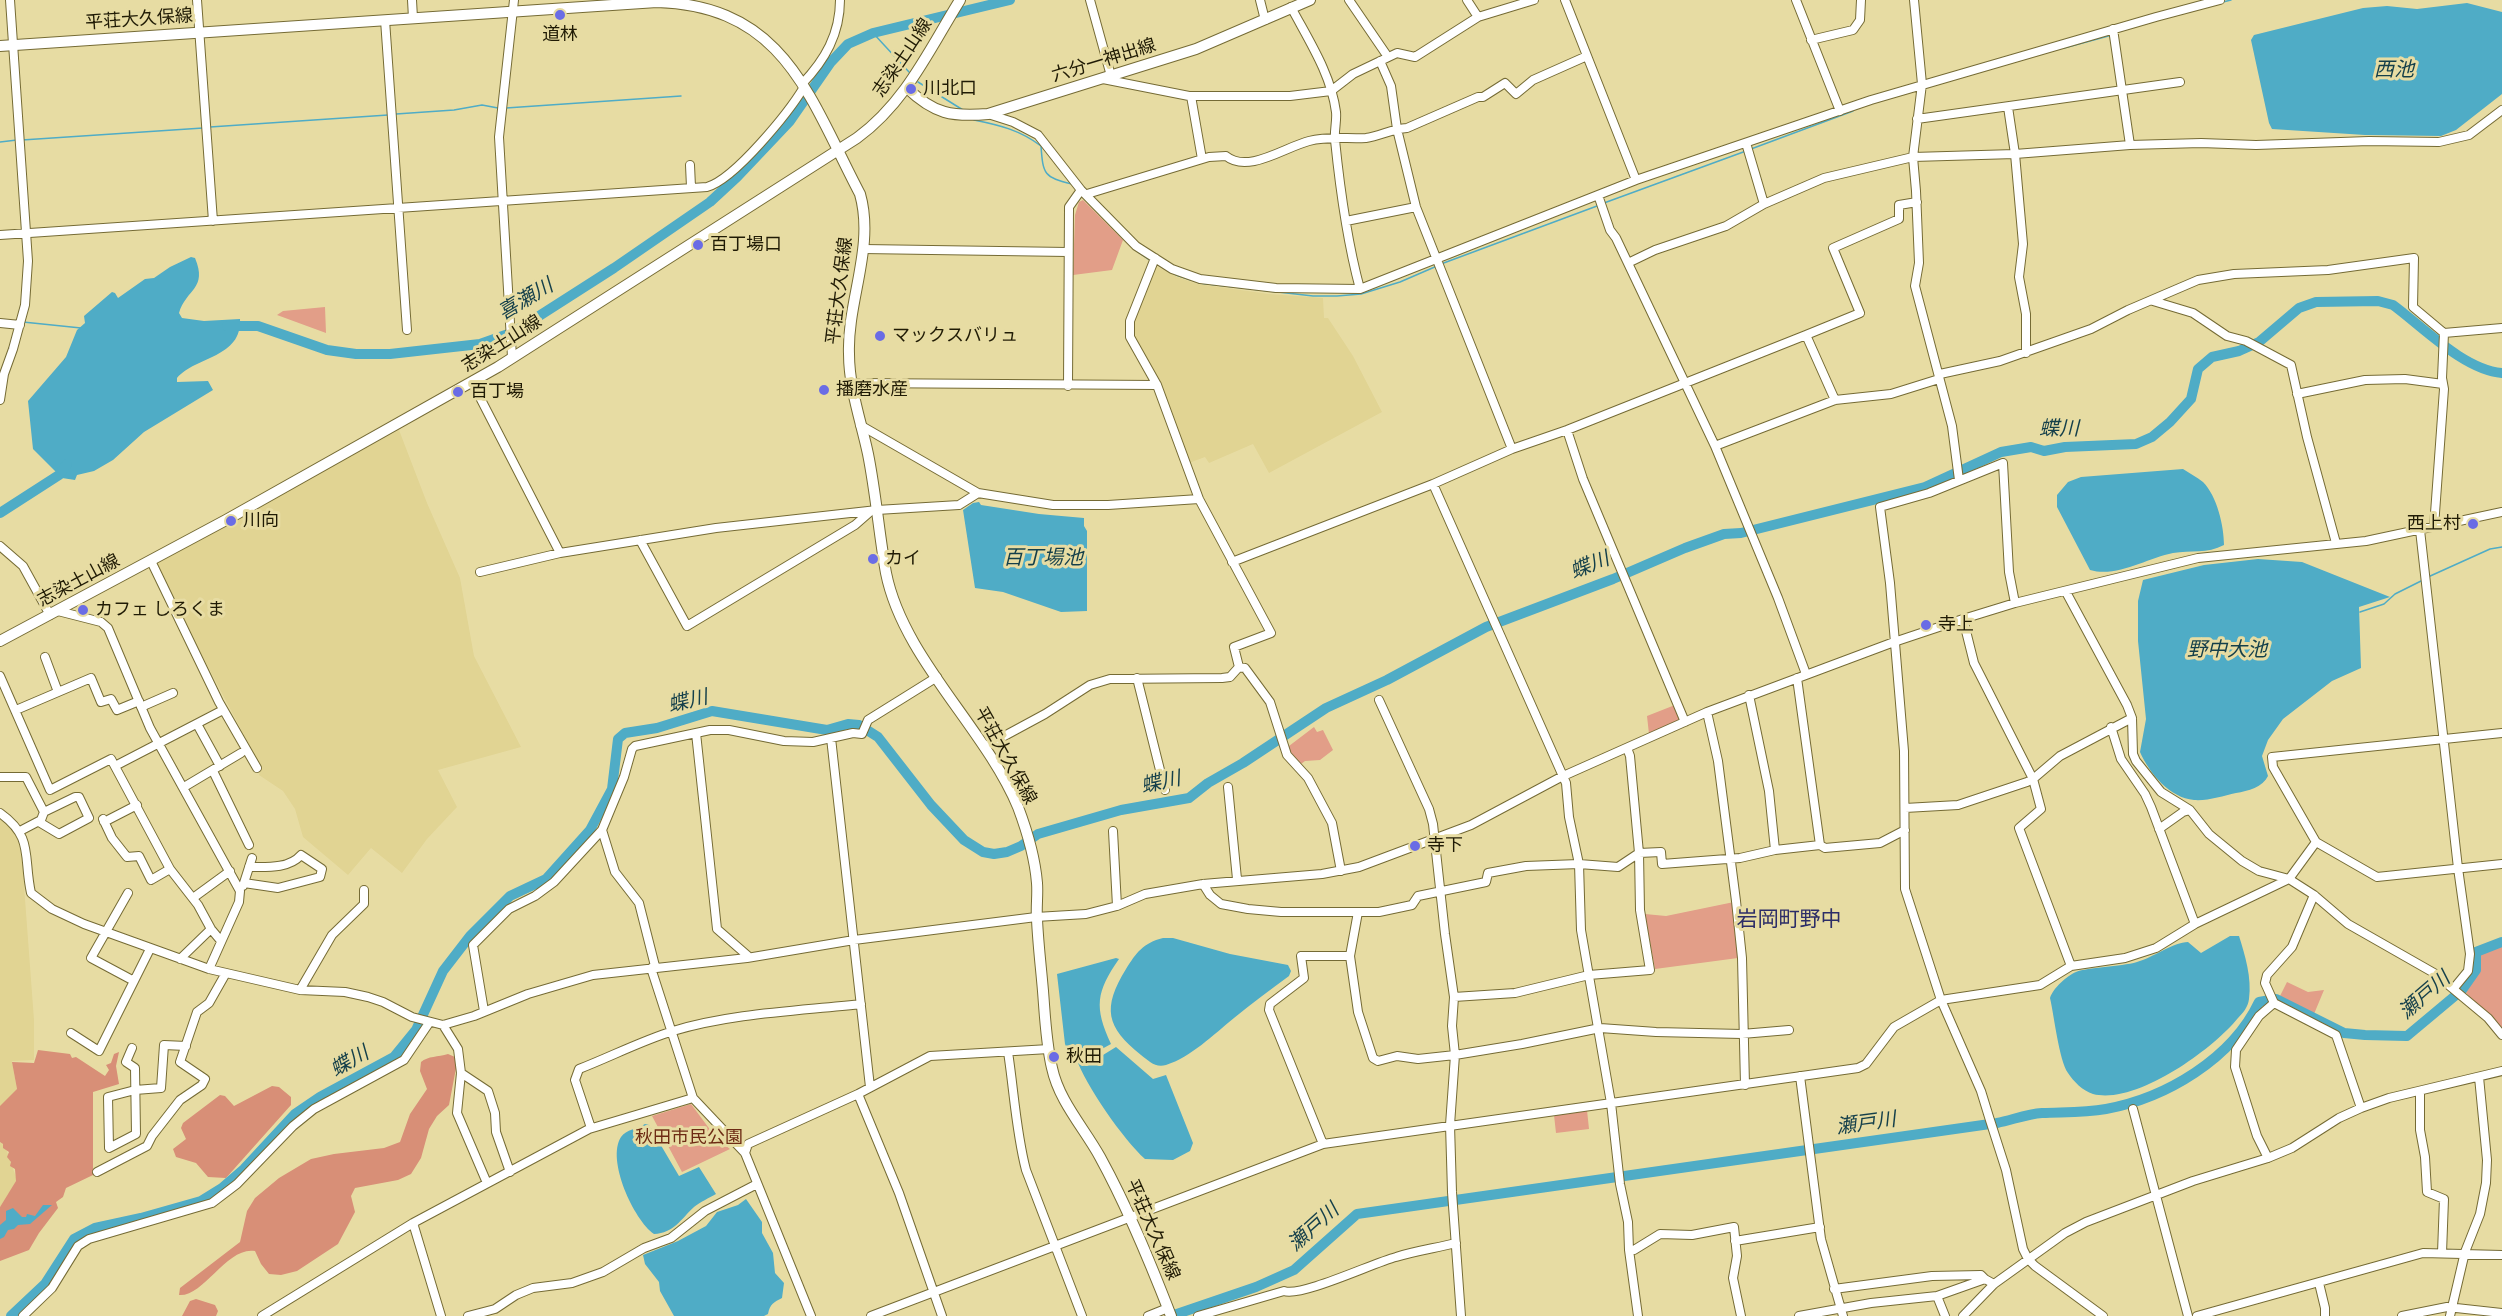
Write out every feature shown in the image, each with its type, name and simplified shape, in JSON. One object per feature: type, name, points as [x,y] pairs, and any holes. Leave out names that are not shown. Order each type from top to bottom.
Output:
[{"type":"main road","name":"六分一神出線","points":[[907,88],[942,113],[953,116],[987,114],[1196,49],[1310,0]]},
{"type":"main road","name":"平荘大久保線","points":[[0,46],[413,18],[514,6],[676,1],[710,8],[735,18],[757,32],[791,66],[804,86],[860,194],[864,210],[863,249],[848,336],[851,383],[886,576],[900,615],[937,677],[1008,786],[1018,808],[1031,849],[1037,885],[1036,917],[1049,1049],[1057,1088],[1100,1157],[1131,1218],[1169,1312]]},
{"type":"main road","name":"志染土山線","points":[[0,641],[151,561],[472,382],[713,231],[872,127],[907,88],[958,4]]},
{"type":"street","points":[[0,400],[4,374],[20,325],[27,283],[27,234],[9,0]]},
{"type":"street","points":[[197,0],[213,221]]},
{"type":"street","points":[[412,0],[413,18]]},
{"type":"street","points":[[0,235],[715,184],[747,157],[784,116],[831,46],[838,20],[840,0]]},
{"type":"street","points":[[1090,0],[1107,78],[1191,96],[1290,96],[1331,92],[1353,74],[1397,53],[1415,57],[1478,17],[1534,0]]},
{"type":"street","points":[[1260,0],[1265,20]]},
{"type":"street","points":[[1348,0],[1384,59],[1391,86],[1397,129],[1416,207],[1512,449]]},
{"type":"street","points":[[1467,0],[1478,17]]},
{"type":"street","points":[[1796,0],[1840,111]]},
{"type":"street","points":[[1811,40],[1853,30],[1860,20],[1861,0]]},
{"type":"street","points":[[1914,0],[1922,84],[1912,157],[1917,202],[1919,263],[1916,286],[1952,426],[1959,480]]},
{"type":"street","points":[[1568,1],[1636,180]]},
{"type":"street","points":[[987,114],[1013,122],[1038,135],[1084,192],[1136,246],[1172,269],[1200,279],[1276,288],[1360,289],[1636,180],[1840,111],[1922,84],[2216,1]]},
{"type":"street","points":[[512,357],[499,137],[514,6]]},
{"type":"street","points":[[1291,8],[1323,67],[1331,92],[1336,113],[1335,137],[1346,221],[1360,289]]},
{"type":"street","points":[[385,20],[407,330]]},
{"type":"street","points":[[2113,29],[2130,145]]},
{"type":"street","points":[[1068,386],[1069,207],[1084,192],[1202,159],[1226,156],[1232,161],[1246,162],[1310,140],[1335,137],[1365,138],[1407,128],[1478,97],[1483,97],[1505,83],[1516,94],[1533,80],[1587,56]]},
{"type":"street","points":[[1917,120],[2180,82]]},
{"type":"street","points":[[1191,96],[1202,159]]},
{"type":"street","points":[[2008,107],[2015,154],[2023,244],[2019,277],[2026,314],[2026,352]]},
{"type":"street","points":[[1628,263],[1655,250],[1726,226],[1764,204],[1842,172],[1912,157],[2015,154],[2130,145],[2439,142],[2469,135],[2502,110]]},
{"type":"street","points":[[1746,143],[1764,204]]},
{"type":"street","points":[[690,165],[691,187]]},
{"type":"street","points":[[1598,195],[1610,230],[1715,446],[1778,598],[1802,676],[1820,845]]},
{"type":"street","points":[[1232,562],[1433,484],[1512,449],[1567,430],[1860,313],[1833,248],[1899,219],[1899,205],[1917,202]]},
{"type":"street","points":[[1346,221],[1416,207]]},
{"type":"street","points":[[863,249],[1068,252]]},
{"type":"street","points":[[1155,258],[1128,331],[1139,356],[1157,385],[1198,499],[1271,633],[1234,647],[1239,667]]},
{"type":"street","points":[[1715,446],[1835,400],[1891,394],[2026,352],[2091,329],[2128,310],[2198,280],[2234,274],[2328,270],[2414,258],[2413,307],[2444,333],[2502,328]]},
{"type":"street","points":[[2153,301],[2193,313],[2227,336],[2246,341],[2291,366],[2336,543]]},
{"type":"street","points":[[0,323],[20,325]]},
{"type":"street","points":[[2434,526],[2444,333]]},
{"type":"street","points":[[1806,335],[1835,400]]},
{"type":"street","points":[[2297,394],[2365,380],[2405,379],[2443,384]]},
{"type":"street","points":[[472,382],[560,553]]},
{"type":"street","points":[[851,383],[1157,385]]},
{"type":"street","points":[[860,425],[978,494],[1053,505],[1108,505],[1198,499]]},
{"type":"street","points":[[1567,430],[1583,479],[1685,722]]},
{"type":"street","points":[[2014,603],[2009,572],[2003,462],[1929,493],[1880,507],[1890,583],[1904,751],[1905,889],[1941,1000],[1981,1091],[2006,1170],[2023,1249],[2028,1259],[2103,1316]]},
{"type":"street","points":[[1433,484],[1561,777],[1566,783],[1569,817],[1579,864],[1581,930],[1600,1028],[1620,1184],[1628,1221],[1629,1250],[1638,1316]]},
{"type":"street","points":[[480,572],[560,553],[716,528],[874,510],[959,506],[978,494]]},
{"type":"street","points":[[640,540],[687,626],[855,525],[874,510]]},
{"type":"street","points":[[0,813],[16,825],[23,838],[31,893],[52,909],[106,933],[209,969],[300,990],[345,992],[368,997],[412,1017],[443,1025],[573,980],[854,940],[1036,917],[1086,914],[1117,906],[1145,894],[1203,884],[1341,871],[1359,867],[1471,825],[1561,777],[1749,695],[1894,642],[2014,603],[2198,558],[2366,541],[2502,512]]},
{"type":"street","points":[[2420,530],[2469,954],[2468,971],[2454,988]]},
{"type":"street","points":[[0,546],[23,566],[54,613],[101,622],[108,628],[159,743],[241,895]]},
{"type":"street","points":[[151,561],[223,710],[257,768]]},
{"type":"street","points":[[2066,592],[2132,718],[2133,754],[2136,761],[2161,792],[2190,810],[2210,834],[2242,861],[2259,871],[2289,879],[2314,895],[2348,924],[2434,973],[2488,1018],[2502,1035]]},
{"type":"street","points":[[1963,619],[1974,663],[2033,779],[2042,808],[2019,828],[2071,966]]},
{"type":"street","points":[[45,657],[58,692]]},
{"type":"street","points":[[984,747],[1045,714],[1090,685],[1110,679],[1222,678],[1230,677],[1239,667]]},
{"type":"street","points":[[1239,667],[1245,668],[1270,702],[1287,755],[1308,778],[1318,795],[1332,824],[1341,871]]},
{"type":"street","points":[[0,676],[50,790],[54,806]]},
{"type":"street","points":[[484,1011],[473,945],[509,909],[535,896],[554,882],[602,830],[635,746],[696,733],[729,729],[784,741],[813,742],[853,733],[862,734],[868,720],[937,677]]},
{"type":"street","points":[[16,710],[92,678],[101,702],[111,699],[117,710],[173,693]]},
{"type":"street","points":[[1137,678],[1165,790]]},
{"type":"street","points":[[1749,695],[1769,791],[1775,850]]},
{"type":"street","points":[[1379,699],[1429,808],[1435,840],[1454,997],[1452,1026],[1455,1055],[1450,1125],[1452,1192],[1461,1316]]},
{"type":"street","points":[[115,766],[223,710]]},
{"type":"street","points":[[1707,712],[1718,760],[1742,958],[1742,1034],[1745,1084]]},
{"type":"street","points":[[1905,808],[1958,805],[2033,779],[2060,756],[2111,727],[2132,718]]},
{"type":"street","points":[[197,724],[249,844]]},
{"type":"street","points":[[2111,727],[2121,759],[2145,794],[2195,924]]},
{"type":"street","points":[[696,733],[717,929],[748,956]]},
{"type":"street","points":[[2502,733],[2272,757],[2273,767],[2316,842],[2378,877],[2502,864]]},
{"type":"street","points":[[831,738],[870,1087]]},
{"type":"street","points":[[1454,997],[1515,993],[1589,975],[1650,970],[1640,910],[1639,854],[1630,756],[1627,748]]},
{"type":"street","points":[[184,787],[241,753]]},
{"type":"street","points":[[50,790],[111,759],[170,869],[193,898],[211,929],[221,941]]},
{"type":"street","points":[[0,777],[26,777],[44,812]]},
{"type":"street","points":[[1228,787],[1237,879]]},
{"type":"street","points":[[20,831],[39,822],[44,812],[54,806],[79,797],[127,857],[139,856],[151,880],[170,869]]},
{"type":"street","points":[[39,822],[59,834],[137,805]]},
{"type":"street","points":[[2159,829],[2183,812],[2190,810]]},
{"type":"street","points":[[602,830],[615,872],[639,903],[655,966],[651,968]]},
{"type":"street","points":[[1203,884],[1210,895],[1221,904],[1248,909],[1281,912],[1379,912],[1412,904],[1418,896],[1486,882],[1488,873],[1526,866],[1579,864],[1618,867],[1639,854],[1661,852],[1662,864],[1730,859],[1775,850],[1820,845],[1825,848],[1880,843],[1905,830]]},
{"type":"street","points":[[1113,831],[1117,906]]},
{"type":"street","points":[[871,1316],[1323,1144],[1858,1068],[1866,1064],[1894,1027],[1941,1000],[2040,986],[2071,966],[2125,958],[2156,948],[2195,924],[2289,879],[2316,842]]},
{"type":"street","points":[[209,969],[241,895],[244,883],[250,862],[271,867],[296,861],[301,855],[321,870],[320,877],[278,888],[244,883]]},
{"type":"street","points":[[193,898],[230,871]]},
{"type":"street","points":[[300,990],[332,935],[364,904],[363,890]]},
{"type":"street","points":[[128,893],[91,958],[134,981]]},
{"type":"street","points":[[2314,895],[2292,947],[2267,975],[2265,983],[2274,1004],[2336,1035],[2361,1108]]},
{"type":"street","points":[[1358,912],[1350,956],[1358,1012],[1373,1058],[1378,1061],[1397,1056],[1418,1059],[1455,1055],[1600,1028],[1742,1034],[1789,1030]]},
{"type":"street","points":[[180,959],[211,929]]},
{"type":"street","points":[[71,1033],[99,1051],[150,949]]},
{"type":"street","points":[[1323,1144],[1269,1010],[1270,1004],[1304,978],[1301,956],[1350,956]]},
{"type":"street","points":[[651,968],[693,1098],[745,1153],[811,1316]]},
{"type":"street","points":[[97,1172],[147,1146],[180,1100],[202,1085],[205,1079],[180,1062],[198,1012],[209,1003],[226,973]]},
{"type":"street","points":[[591,1128],[574,1080],[579,1069],[672,1032],[702,1024],[759,1015],[861,1004]]},
{"type":"street","points":[[2268,1158],[2257,1136],[2235,1072],[2235,1050],[2259,1016],[2274,1004]]},
{"type":"street","points":[[23,1316],[52,1288],[78,1246],[89,1239],[212,1203],[237,1184],[293,1126],[314,1109],[404,1060],[429,1023]]},
{"type":"street","points":[[443,1025],[458,1049],[461,1074],[457,1113],[487,1184]]},
{"type":"street","points":[[132,1048],[126,1062],[135,1068],[135,1090],[136,1134],[109,1148],[108,1097],[135,1090],[161,1088],[164,1045],[186,1046]]},
{"type":"street","points":[[745,1153],[748,1144],[858,1094],[930,1056],[1049,1049]]},
{"type":"street","points":[[1008,1052],[1020,1147],[1026,1170],[1082,1316]]},
{"type":"street","points":[[1963,1316],[1994,1284],[2064,1233],[2156,1195],[2292,1148],[2338,1118],[2361,1108],[2389,1098],[2502,1071]]},
{"type":"street","points":[[461,1074],[488,1091],[495,1113],[496,1132],[510,1172]]},
{"type":"street","points":[[1800,1076],[1821,1239],[1841,1312]]},
{"type":"street","points":[[2451,1311],[2465,1252],[2480,1214],[2486,1183],[2487,1160],[2479,1077]]},
{"type":"street","points":[[2420,1091],[2420,1130],[2425,1157],[2427,1192],[2444,1199],[2442,1252]]},
{"type":"street","points":[[858,1094],[899,1193],[942,1316]]},
{"type":"street","points":[[262,1316],[413,1223],[591,1128],[693,1098]]},
{"type":"street","points":[[2133,1109],[2188,1316]]},
{"type":"street","points":[[468,1316],[495,1309],[516,1295],[533,1288],[572,1282],[603,1272],[644,1248],[671,1238],[705,1211],[757,1184]]},
{"type":"street","points":[[413,1223],[441,1316]]},
{"type":"street","points":[[1629,1250],[1634,1250],[1660,1234],[1692,1234],[1734,1227],[1737,1256],[1733,1278],[1742,1316]]},
{"type":"street","points":[[1736,1241],[1820,1227]]},
{"type":"street","points":[[1198,1316],[1284,1291],[1289,1293],[1317,1285],[1395,1257],[1456,1243]]},
{"type":"street","points":[[2197,1316],[2423,1253],[2465,1252],[2502,1255]]},
{"type":"street","points":[[1834,1289],[1932,1276],[1981,1275],[1994,1284]]},
{"type":"street","points":[[1798,1316],[1841,1312],[1937,1296],[1985,1279]]},
{"type":"street","points":[[2319,1283],[2325,1316]]},
{"type":"street","points":[[1937,1296],[1945,1316]]},
{"type":"street","points":[[2402,1316],[2451,1311],[2502,1313]]},
{"type":"street","points":[[1148,1316],[1169,1312]]},
{"type":"shaded area","points":[[1156,266],[1197,284],[1269,294],[1323,298],[1324,318],[1328,318],[1353,356],[1382,412],[1269,473],[1253,444],[1209,463],[1205,457],[1189,463],[1159,379],[1140,352],[1131,332],[1151,274]]},
{"type":"shaded area","points":[[399,430],[427,503],[460,578],[474,656],[521,747],[438,770],[457,807],[427,839],[402,873],[371,848],[348,875],[303,837],[295,809],[283,791],[259,775],[261,767],[191,635],[157,563]]},
{"type":"shaded area","points":[[0,818],[17,833],[21,845],[34,1020],[34,1060],[12,1061],[17,1090],[0,1107]]},
{"type":"shaded area","points":[[38,1050],[70,1054],[72,1058],[76,1057],[105,1076],[109,1070],[106,1065],[111,1063],[114,1054],[119,1052],[116,1066],[119,1084],[93,1092],[93,1175],[66,1188],[63,1197],[56,1202],[58,1208],[29,1250],[0,1261],[0,1207],[16,1181],[15,1169],[10,1166],[11,1162],[7,1157],[9,1152],[0,1142],[0,1106],[17,1089],[12,1062],[34,1063]]},
{"type":"shaded area","points":[[448,1054],[455,1057],[457,1063],[449,1105],[437,1116],[429,1129],[421,1158],[411,1174],[398,1180],[355,1188],[351,1196],[355,1212],[338,1244],[297,1271],[281,1275],[269,1274],[255,1251],[245,1252],[225,1263],[197,1288],[179,1295],[180,1288],[240,1242],[247,1211],[255,1198],[279,1178],[311,1159],[384,1148],[400,1142],[410,1114],[427,1089],[420,1071],[421,1062]]},
{"type":"shaded area","points":[[272,1086],[279,1087],[291,1097],[291,1105],[226,1178],[208,1177],[196,1163],[176,1157],[173,1149],[186,1139],[181,1128],[183,1123],[220,1095],[225,1096],[234,1106]]},
{"type":"shaded area","points":[[0,1142],[5,1146],[17,1180],[0,1207]]},
{"type":"shaded area","points":[[196,1299],[215,1305],[218,1311],[216,1316],[182,1316],[190,1301]]},
{"type":"green space","points":[[1083,200],[1123,240],[1112,270],[1073,275],[1075,215],[1079,202]]},
{"type":"green space","points":[[325,307],[326,333],[277,315],[283,311]]},
{"type":"green space","points":[[1675,705],[1680,721],[1649,734],[1647,716]]},
{"type":"green space","points":[[1314,727],[1317,732],[1323,730],[1333,750],[1320,760],[1305,761],[1301,764],[1288,750],[1289,746]]},
{"type":"green space","points":[[1734,902],[1738,958],[1655,969],[1645,914],[1666,916]]},
{"type":"green space","points":[[2502,946],[2502,1028],[2464,991],[2478,971],[2479,954]]},
{"type":"green space","points":[[2287,982],[2308,992],[2324,990],[2314,1014],[2279,998]]},
{"type":"green space","name":"秋田市民公園","points":[[691,1104],[717,1139],[730,1149],[682,1172],[652,1116]]},
{"type":"green space","points":[[1587,1110],[1589,1129],[1556,1133],[1554,1115]]},
{"type":"water","name":"西池","points":[[2467,3],[2502,12],[2502,94],[2456,130],[2441,136],[2365,135],[2272,129],[2251,40],[2254,35],[2363,8],[2387,6],[2417,9]]},
{"type":"water","points":[[191,257],[195,258],[199,276],[197,283],[182,305],[179,313],[182,318],[204,321],[240,319],[239,332],[234,342],[177,378],[177,382],[208,381],[213,390],[144,432],[113,460],[94,471],[77,475],[75,480],[62,478],[33,449],[28,401],[66,357],[77,330],[85,323],[84,316],[112,292],[118,298],[145,279],[154,278]]},
{"type":"water","points":[[2183,469],[2203,482],[2212,495],[2221,520],[2224,545],[2205,551],[2163,555],[2111,571],[2090,570],[2057,507],[2057,495],[2068,482],[2081,477]]},
{"type":"water","name":"百丁場池","points":[[979,502],[981,505],[1039,514],[1084,518],[1087,531],[1087,611],[1061,612],[1003,592],[975,588],[963,510]]},
{"type":"water","name":"野中大池","points":[[2258,559],[2302,562],[2390,597],[2359,607],[2361,668],[2332,681],[2283,719],[2268,740],[2262,756],[2268,776],[2263,783],[2250,790],[2215,798],[2194,800],[2185,798],[2161,783],[2140,752],[2146,719],[2138,641],[2138,601],[2143,580],[2204,565]]},
{"type":"water","points":[[2230,936],[2239,936],[2250,991],[2245,1010],[2226,1031],[2172,1072],[2130,1091],[2111,1095],[2093,1094],[2075,1082],[2068,1073],[2062,1058],[2050,998],[2061,983],[2076,972],[2137,962],[2182,943],[2188,942],[2201,953]]},
{"type":"water","points":[[1163,938],[1173,938],[1230,954],[1288,965],[1291,971],[1289,976],[1193,1051],[1166,1065],[1155,1065],[1129,1045],[1121,1035],[1111,1016],[1111,1006],[1118,983],[1133,958],[1145,946]]},
{"type":"water","points":[[1119,959],[1106,981],[1100,1000],[1102,1020],[1111,1044],[1100,1050],[1068,1051],[1065,1044],[1057,974]]},
{"type":"water","points":[[1116,1047],[1153,1079],[1166,1075],[1193,1143],[1190,1151],[1173,1160],[1145,1159],[1126,1139],[1106,1111],[1088,1083],[1076,1058],[1103,1055]]},
{"type":"water","points":[[645,1124],[649,1125],[679,1176],[699,1167],[716,1194],[694,1207],[672,1228],[654,1234],[638,1216],[624,1189],[617,1160],[617,1147],[621,1137]]},
{"type":"water","points":[[746,1199],[762,1222],[762,1233],[773,1253],[775,1273],[784,1283],[782,1298],[773,1304],[768,1314],[764,1316],[674,1316],[660,1291],[659,1282],[645,1264],[643,1255],[678,1241],[706,1226],[717,1212],[738,1205]]},
{"type":"water","points":[[43,1205],[52,1205],[30,1224],[18,1225],[8,1230],[0,1239],[0,1225],[6,1220],[6,1211],[13,1208],[22,1217],[26,1217],[27,1214],[35,1216]]},
{"type":"waterway","name":"喜瀬川","points":[[227,326],[258,326],[327,350],[356,354],[390,354],[480,344],[514,332],[614,268],[710,202],[790,121],[831,62],[848,44],[873,33],[1010,0]]},
{"type":"waterway","points":[[2223,2],[2231,0]]},
{"type":"waterway","points":[[873,33],[909,72]]},
{"type":"waterway","points":[[2064,48],[2112,35]]},
{"type":"waterway","points":[[918,82],[963,110]]},
{"type":"waterway","points":[[506,108],[681,96]]},
{"type":"waterway","points":[[396,114],[454,110],[482,105],[498,108]]},
{"type":"waterway","points":[[1751,149],[1853,111]]},
{"type":"waterway","points":[[210,127],[388,115]]},
{"type":"waterway","points":[[974,120],[1009,129],[1033,140],[1041,146],[1044,169],[1050,177],[1072,184]]},
{"type":"waterway","points":[[22,140],[203,128]]},
{"type":"waterway","points":[[0,142],[17,140]]},
{"type":"waterway","points":[[1604,203],[1746,151]]},
{"type":"waterway","points":[[1441,264],[1597,206]]},
{"type":"waterway","points":[[1138,252],[1151,261]]},
{"type":"waterway","points":[[1199,283],[1313,296],[1337,296],[1361,294],[1400,282],[1437,266]]},
{"type":"waterway","points":[[1176,275],[1191,280]]},
{"type":"waterway","name":"蝶川","points":[[11,1316],[45,1284],[74,1239],[95,1228],[201,1201],[222,1188],[244,1169],[295,1114],[320,1097],[394,1057],[416,1030],[443,971],[470,936],[510,896],[546,879],[590,830],[612,789],[618,739],[625,733],[657,728],[712,711],[827,730],[848,724],[859,725],[878,737],[931,805],[964,840],[983,852],[994,854],[1007,852],[1021,846],[1038,834],[1121,810],[1189,798],[1208,783],[1243,763],[1326,708],[1387,680],[1486,627],[1613,579],[1685,548],[1724,534],[1741,533],[1925,487],[2001,452],[2031,447],[2044,451],[2065,447],[2136,444],[2152,437],[2170,422],[2191,399],[2198,369],[2212,357],[2239,351],[2259,342],[2299,308],[2316,302],[2378,301],[2393,305],[2459,356],[2488,370],[2502,373]]},
{"type":"waterway","points":[[23,322],[81,328]]},
{"type":"waterway","name":"喜瀬川","points":[[0,513],[59,475],[67,464]]},
{"type":"waterway","points":[[2428,577],[2490,549],[2502,547]]},
{"type":"waterway","points":[[2360,612],[2384,604],[2395,594],[2421,581]]},
{"type":"waterway","name":"瀬戸川","points":[[1171,1316],[1256,1287],[1294,1270],[1357,1214],[1997,1123],[2036,1114],[2090,1111],[2129,1104],[2174,1085],[2215,1058],[2247,1023],[2259,1002],[2276,999],[2344,1033],[2407,1036],[2462,990],[2476,970],[2476,952],[2502,942]]},
{"type":"place","name":"道林","points":[[560,15]]},
{"type":"place","name":"川北口","points":[[911,89]]},
{"type":"place","name":"百丁場口","points":[[698,245]]},
{"type":"place","name":"マックスバリュ","points":[[880,336]]},
{"type":"place","name":"播磨水産","points":[[824,390]]},
{"type":"place","name":"百丁場","points":[[458,392]]},
{"type":"place","name":"川向","points":[[231,521]]},
{"type":"place","name":"西上村","points":[[2473,524]]},
{"type":"place","name":"カイ","points":[[873,559]]},
{"type":"place","name":"カフェ しろくま","points":[[83,610]]},
{"type":"place","name":"寺上","points":[[1926,625]]},
{"type":"place","name":"寺下","points":[[1415,846]]},
{"type":"place","name":"秋田","points":[[1054,1057]]},
{"type":"district","name":"岩岡町野中","points":[[1789,920]]}]
